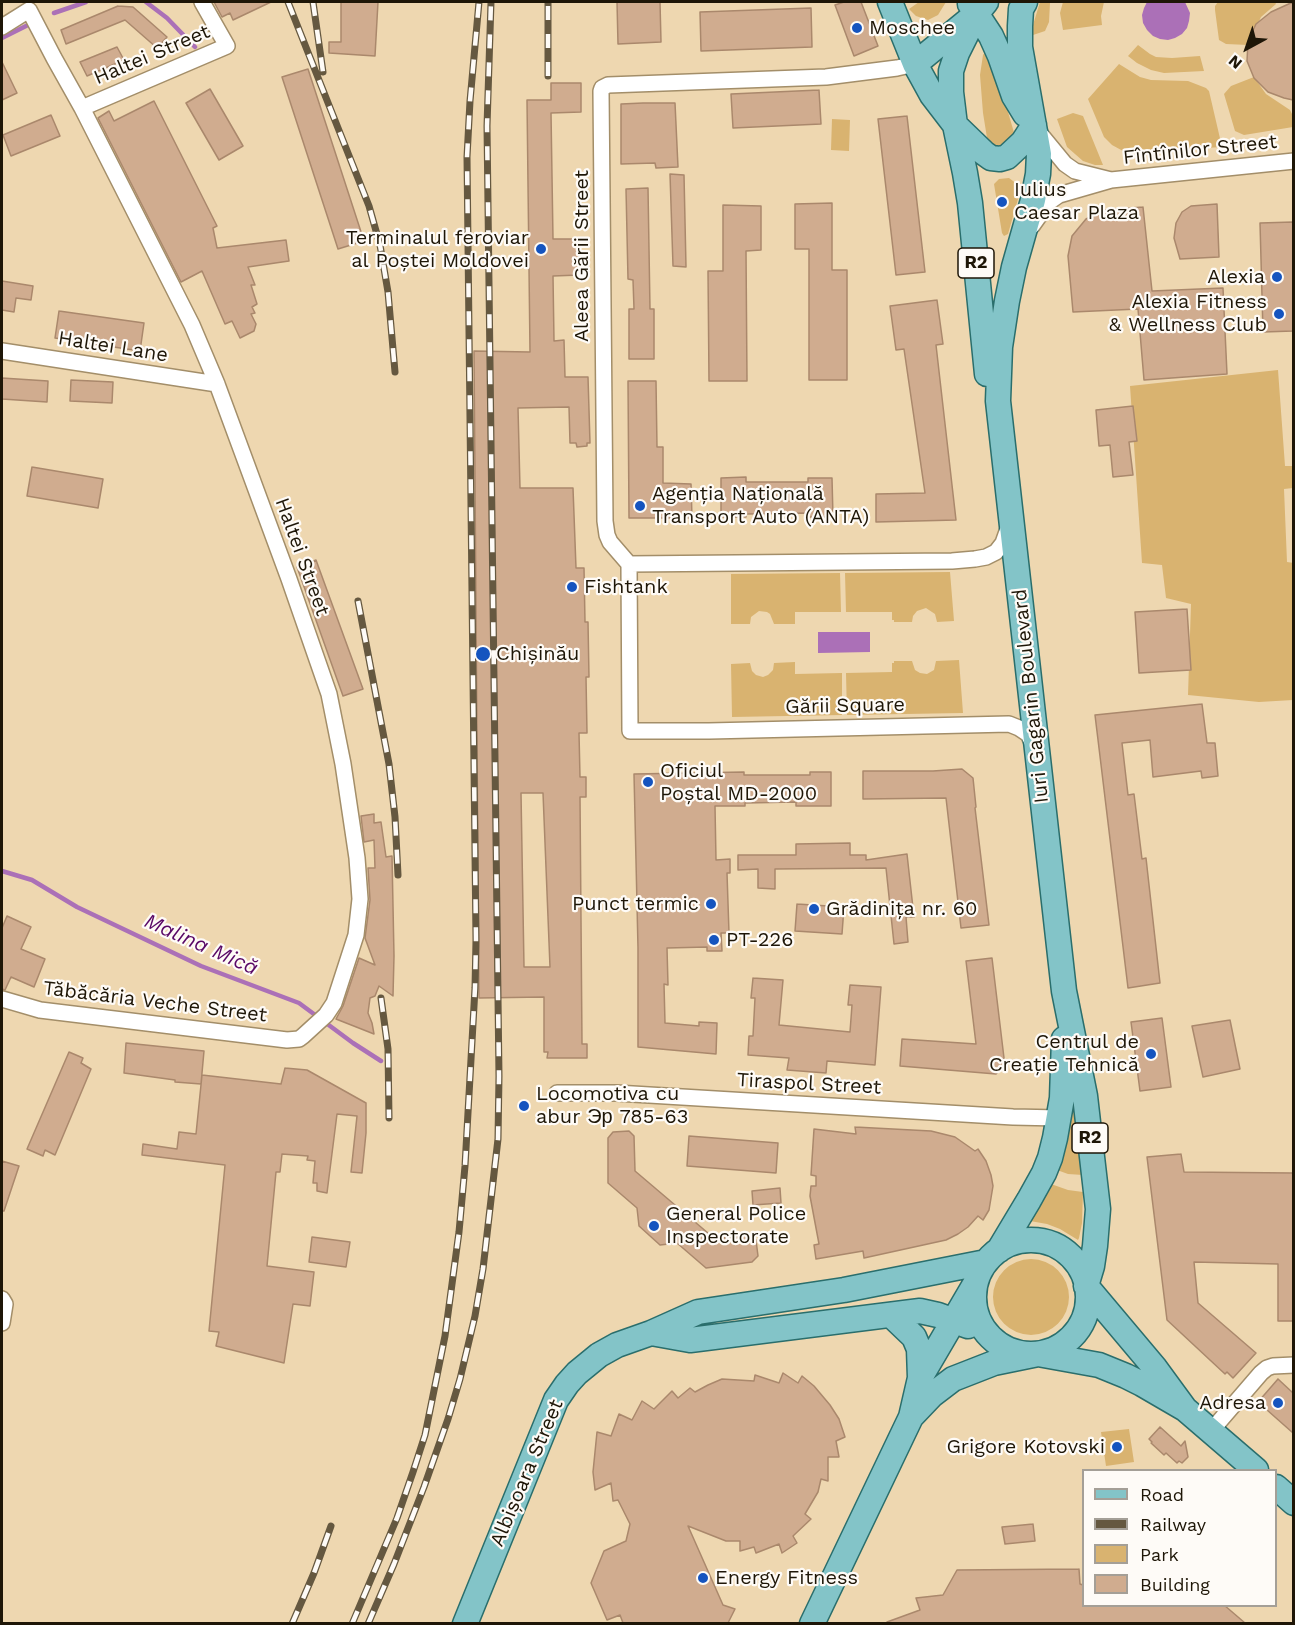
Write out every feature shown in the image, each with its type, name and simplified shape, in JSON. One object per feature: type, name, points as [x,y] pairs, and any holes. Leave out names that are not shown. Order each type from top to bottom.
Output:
[{"type":"main road","name":"R2","points":[[890,2],[915,64],[933,95],[955,125]]},
{"type":"main road","points":[[955,125],[984,153],[991,158],[1000,159],[1015,151],[1034,125],[1020,47],[1020,26],[1025,2]]},
{"type":"main road","points":[[915,64],[977,6]]},
{"type":"main road","name":"Iuri Gagarin Boulevard","points":[[977,6],[1000,57],[1014,96],[1034,125],[1039,154],[1033,200],[1014,267],[1003,322],[998,401],[1064,990],[1085,1096],[1098,1209],[1092,1266],[1086,1286]]},
{"type":"main road","name":"Iuri Gagarin Boulevard","points":[[977,6],[951,71],[951,92],[970,203],[986,371],[998,401]]},
{"type":"main road","name":"Iuri Gagarin Boulevard","points":[[992,1256],[1025,1209],[1050,1158],[1059,1118],[1063,1075],[1064,990]]},
{"type":"main road","points":[[911,1417],[932,1395],[953,1379],[994,1363],[1049,1351],[1076,1332],[1087,1302],[1086,1286],[1081,1270],[1075,1261],[1067,1253],[1048,1243],[1026,1240],[1016,1242],[992,1256],[981,1269],[975,1284],[920,1378]]},
{"type":"main road","name":"Albișoara Street","points":[[465,1623],[556,1400],[577,1373],[599,1355],[698,1312],[844,1290],[992,1256]]},
{"type":"main road","points":[[975,1284],[976,1313],[987,1333],[1004,1348],[1026,1354],[1099,1365],[1142,1384],[1185,1409],[1255,1469]]},
{"type":"main road","points":[[1086,1286],[1155,1368],[1185,1409]]},
{"type":"main road","points":[[651,1333],[690,1340],[921,1311],[987,1333]]},
{"type":"main road","points":[[812,1623],[911,1417],[920,1378],[919,1349],[914,1337],[891,1315]]},
{"type":"main road","points":[[1277,1489],[1293,1503]]},
{"type":"street","name":"Haltei Street","points":[[82,108],[227,46],[202,2]]},
{"type":"street","name":"Haltei Street","points":[[2,27],[29,10],[82,108],[192,325],[217,384],[322,672],[334,714],[343,764],[357,858],[360,912],[356,935],[337,996],[326,1015],[307,1033]]},
{"type":"street","name":"Aleea Gării Street","points":[[628,564],[610,542],[604,521],[600,93],[602,88],[826,77],[915,64]]},
{"type":"street","name":"Fîntînilor Street","points":[[1034,125],[1065,164],[1075,171],[1111,180]]},
{"type":"street","name":"Fîntînilor Street","points":[[1021,241],[1049,202],[1069,192],[1111,180],[1293,161]]},
{"type":"street","name":"Haltei Lane","points":[[2,351],[217,384]]},
{"type":"street","points":[[628,564],[975,559],[996,552],[1003,543],[1008,533],[1011,511]]},
{"type":"street","name":"Gării Square","points":[[628,564],[630,731],[1009,724],[1028,734],[1038,763]]},
{"type":"street","name":"Tăbăcăria Veche Street","points":[[2,999],[39,1010],[287,1040],[299,1039],[307,1033]]},
{"type":"street","name":"Tiraspol Street","points":[[557,1093],[616,1093],[1059,1118]]},
{"type":"street","points":[[2,1299],[5,1304],[2,1323]]},
{"type":"street","points":[[1211,1431],[1267,1368],[1293,1365]]},
{"type":"green space","points":[[919,2],[946,2],[938,15],[928,20],[916,16],[909,9]]},
{"type":"green space","points":[[1040,2],[1050,3],[1049,22],[1045,31],[1033,35],[1033,25]]},
{"type":"green space","points":[[1063,2],[1104,2],[1102,25],[1063,30],[1060,13]]},
{"type":"green space","points":[[1218,2],[1275,2],[1276,4],[1261,17],[1248,45],[1226,44],[1219,40],[1215,10]]},
{"type":"green space","points":[[1138,45],[1156,57],[1200,56],[1204,71],[1164,73],[1151,70],[1128,56]]},
{"type":"green space","points":[[986,50],[991,54],[1015,136],[1005,152],[988,144],[980,75]]},
{"type":"green space","points":[[1119,64],[1140,77],[1151,80],[1188,81],[1206,88],[1209,91],[1222,147],[1140,152],[1123,151],[1112,145],[1104,137],[1088,99]]},
{"type":"green space","points":[[1254,77],[1266,94],[1290,110],[1293,116],[1293,127],[1244,135],[1235,131],[1224,94],[1231,86]]},
{"type":"green space","points":[[1073,113],[1083,116],[1103,165],[1083,161],[1067,147],[1057,119]]},
{"type":"green space","points":[[832,119],[850,120],[849,151],[831,150]]},
{"type":"green space","points":[[1009,178],[1017,184],[1020,192],[1008,234],[1004,236],[994,184],[999,179]]},
{"type":"green space","points":[[1278,370],[1285,466],[1294,466],[1293,488],[1284,489],[1287,562],[1294,563],[1293,700],[1259,702],[1188,695],[1191,604],[1166,598],[1162,565],[1142,563],[1130,386]]},
{"type":"green space","points":[[950,572],[954,621],[937,622],[935,614],[926,608],[917,611],[912,622],[894,622],[892,612],[846,612],[845,573]]},
{"type":"green space","points":[[840,573],[841,612],[795,612],[795,624],[774,624],[770,614],[759,611],[751,617],[750,624],[731,624],[731,574]]},
{"type":"green space","points":[[959,660],[963,713],[847,715],[846,673],[892,672],[894,661],[912,661],[915,670],[927,674],[934,670],[936,661]]},
{"type":"green space","points":[[795,662],[795,674],[842,673],[842,715],[732,717],[731,664],[750,663],[752,671],[763,677],[773,670],[774,663]]},
{"type":"green space","points":[[1074,1106],[1083,1175],[1068,1174],[1057,1170]]},
{"type":"green space","points":[[1051,1184],[1083,1192],[1082,1223],[1078,1240],[1060,1229],[1030,1221]]},
{"type":"green space","points":[[1031,1259],[1045,1262],[1058,1270],[1066,1283],[1069,1297],[1066,1311],[1058,1324],[1045,1332],[1031,1335],[1017,1332],[1004,1324],[996,1311],[993,1297],[996,1283],[1004,1270],[1017,1262]]},
{"type":"green space","points":[[1129,1429],[1134,1462],[1106,1466],[1101,1432]]},
{"type":"shaded area","points":[[1147,2],[1185,2],[1190,13],[1187,28],[1182,34],[1168,40],[1153,36],[1143,23],[1142,15]]},
{"type":"shaded area","points":[[818,632],[870,632],[870,652],[818,653]]},
{"type":"building","points":[[214,2],[271,2],[233,20],[230,13],[222,17]]},
{"type":"building","points":[[341,2],[378,2],[375,56],[329,53],[329,42],[341,42]]},
{"type":"building","points":[[617,2],[660,2],[661,42],[618,44]]},
{"type":"building","points":[[844,2],[861,2],[878,46],[854,56],[835,5]]},
{"type":"building","points":[[1293,2],[1293,100],[1268,92],[1254,78],[1247,61],[1248,41],[1256,24],[1271,12]]},
{"type":"building","points":[[118,6],[133,7],[167,37],[157,48],[125,20],[66,44],[61,30]]},
{"type":"building","points":[[811,8],[812,47],[701,51],[700,12]]},
{"type":"building","points":[[117,47],[124,60],[87,76],[80,62]]},
{"type":"building","points":[[2,62],[17,93],[2,100]]},
{"type":"building","points":[[308,69],[364,241],[338,249],[282,77]]},
{"type":"building","points":[[551,83],[581,83],[581,112],[551,113],[553,239],[579,239],[579,275],[553,276],[554,341],[564,340],[565,377],[588,377],[590,443],[587,443],[587,446],[577,447],[576,443],[570,443],[569,407],[518,408],[520,488],[573,488],[576,568],[584,568],[589,677],[586,677],[587,733],[579,733],[580,777],[586,777],[586,797],[580,797],[582,1044],[587,1044],[587,1058],[547,1058],[548,1052],[544,1052],[544,997],[479,998],[474,351],[530,352],[527,100],[551,100]],"holes":[[[521,793],[543,793],[550,967],[524,967]]]},
{"type":"building","points":[[210,89],[243,146],[219,160],[186,103]]},
{"type":"building","points":[[819,90],[821,124],[733,128],[731,94]]},
{"type":"building","points":[[154,101],[217,226],[213,228],[217,248],[286,240],[289,261],[248,267],[255,285],[251,285],[257,304],[252,307],[255,313],[251,314],[256,324],[254,331],[240,338],[232,321],[225,324],[202,271],[181,282],[98,118],[109,111],[114,121]]},
{"type":"building","points":[[675,103],[678,167],[656,168],[655,163],[621,164],[621,104]]},
{"type":"building","points":[[51,115],[60,136],[11,156],[3,135]]},
{"type":"building","points":[[907,116],[925,272],[896,275],[878,119]]},
{"type":"building","points":[[670,174],[684,175],[686,267],[673,266]]},
{"type":"building","points":[[648,188],[650,309],[654,309],[654,359],[629,359],[629,309],[634,309],[633,280],[628,279],[626,189]]},
{"type":"building","points":[[832,203],[832,270],[847,270],[847,380],[809,380],[809,249],[795,249],[795,204]]},
{"type":"building","points":[[1217,204],[1219,257],[1180,259],[1174,238],[1176,223],[1182,212],[1191,206]]},
{"type":"building","points":[[723,205],[761,206],[761,250],[746,251],[747,381],[709,381],[708,271],[723,271]]},
{"type":"building","points":[[1143,207],[1152,291],[1223,288],[1227,374],[1144,380],[1138,309],[1073,312],[1068,256],[1072,236],[1086,219],[1104,210]]},
{"type":"building","name":"Alexia","points":[[1293,222],[1293,331],[1263,332],[1260,223]]},
{"type":"building","points":[[2,281],[33,286],[31,300],[16,298],[14,312],[2,310]]},
{"type":"building","points":[[937,300],[943,344],[936,345],[956,520],[876,522],[876,494],[925,493],[904,349],[896,350],[890,306]]},
{"type":"building","points":[[59,311],[144,323],[140,351],[55,338]]},
{"type":"building","points":[[2,378],[48,381],[47,402],[2,399]]},
{"type":"building","points":[[71,380],[113,382],[112,403],[70,401]]},
{"type":"building","points":[[628,381],[656,381],[657,447],[663,447],[663,483],[691,484],[692,518],[629,518]]},
{"type":"building","points":[[1133,406],[1137,441],[1129,442],[1133,475],[1113,477],[1110,445],[1099,446],[1096,410]]},
{"type":"building","points":[[32,467],[103,479],[98,508],[27,496]]},
{"type":"building","points":[[746,477],[746,482],[808,482],[808,478],[832,478],[833,517],[809,517],[809,513],[746,514],[746,517],[721,517],[721,478]]},
{"type":"building","points":[[316,560],[363,689],[343,696],[297,567]]},
{"type":"building","points":[[1187,609],[1191,670],[1139,673],[1135,612]]},
{"type":"building","points":[[1202,704],[1207,743],[1215,743],[1218,776],[1202,778],[1201,771],[1153,777],[1150,740],[1122,743],[1128,795],[1134,794],[1142,859],[1146,858],[1160,983],[1128,988],[1095,715]]},
{"type":"building","points":[[962,769],[973,778],[989,925],[961,928],[946,798],[863,799],[863,771]]},
{"type":"building","points":[[744,772],[744,775],[810,775],[810,772],[831,772],[831,806],[796,806],[796,802],[715,806],[716,860],[730,859],[730,873],[727,873],[729,933],[721,933],[722,951],[707,951],[707,947],[667,948],[668,985],[664,984],[665,1023],[699,1026],[699,1022],[717,1023],[716,1054],[638,1047],[634,774]]},
{"type":"building","points":[[374,814],[374,823],[381,822],[386,857],[392,856],[394,956],[393,996],[379,986],[375,996],[370,998],[368,1013],[374,1034],[336,1019],[343,1006],[359,958],[375,965],[365,938],[370,900],[368,868],[375,868],[374,840],[364,842],[361,816]]},
{"type":"building","points":[[850,843],[850,855],[866,855],[866,860],[907,854],[914,917],[906,917],[908,942],[894,944],[886,868],[775,869],[775,889],[758,888],[758,869],[738,870],[738,855],[796,855],[796,844]]},
{"type":"building","points":[[797,904],[844,907],[842,934],[795,931]]},
{"type":"building","points":[[7,916],[31,927],[21,949],[45,959],[34,987],[11,977],[5,990],[2,989],[2,928]]},
{"type":"building","points":[[992,958],[1004,1066],[996,1074],[900,1066],[902,1039],[976,1044],[966,961]]},
{"type":"building","points":[[753,978],[783,980],[779,1025],[850,1032],[852,1005],[848,1005],[850,985],[881,987],[875,1065],[827,1061],[826,1073],[787,1070],[789,1058],[748,1055],[749,1036],[753,1036],[755,998],[751,998]]},
{"type":"building","name":"Centrul de Creație Tehnică","points":[[1162,1018],[1171,1087],[1140,1091],[1131,1022]]},
{"type":"building","points":[[1230,1020],[1240,1069],[1203,1077],[1192,1026]]},
{"type":"building","points":[[126,1043],[204,1051],[201,1084],[124,1073]]},
{"type":"building","points":[[69,1052],[83,1058],[81,1063],[91,1069],[55,1155],[45,1150],[43,1156],[27,1149]]},
{"type":"building","points":[[285,1068],[307,1070],[366,1103],[366,1133],[362,1173],[351,1172],[357,1116],[337,1114],[327,1193],[317,1191],[317,1183],[313,1183],[315,1161],[307,1160],[308,1156],[282,1154],[280,1172],[276,1172],[267,1266],[314,1272],[310,1306],[293,1304],[284,1363],[216,1346],[219,1332],[209,1331],[225,1165],[142,1155],[143,1144],[177,1149],[179,1132],[196,1134],[202,1075],[281,1084]]},
{"type":"building","points":[[855,1127],[931,1131],[955,1137],[975,1151],[978,1149],[986,1161],[993,1186],[989,1210],[983,1220],[978,1216],[968,1227],[946,1240],[864,1258],[863,1251],[816,1259],[814,1245],[819,1244],[810,1196],[811,1186],[816,1186],[816,1176],[811,1175],[814,1129],[856,1134]]},
{"type":"building","points":[[629,1131],[634,1136],[635,1171],[715,1239],[747,1235],[756,1240],[758,1256],[752,1262],[706,1268],[677,1243],[660,1245],[639,1226],[637,1208],[608,1183],[608,1138],[613,1132]]},
{"type":"building","points":[[689,1136],[778,1143],[776,1173],[687,1166]]},
{"type":"building","points":[[1181,1154],[1184,1172],[1293,1173],[1293,1321],[1278,1321],[1278,1264],[1194,1262],[1198,1303],[1256,1353],[1233,1378],[1227,1372],[1225,1374],[1167,1320],[1147,1157]]},
{"type":"building","points":[[2,1161],[19,1166],[4,1211],[2,1211]]},
{"type":"building","points":[[780,1188],[781,1203],[753,1205],[752,1191]]},
{"type":"building","points":[[312,1237],[350,1242],[346,1267],[309,1262]]},
{"type":"building","points":[[783,1373],[798,1383],[802,1376],[814,1386],[839,1419],[845,1437],[836,1441],[839,1457],[828,1457],[828,1481],[821,1479],[818,1492],[805,1514],[811,1519],[793,1536],[797,1543],[782,1553],[779,1544],[756,1553],[754,1547],[740,1551],[740,1541],[726,1541],[688,1526],[723,1605],[735,1609],[728,1623],[623,1623],[620,1615],[607,1620],[591,1583],[604,1551],[626,1541],[630,1524],[618,1500],[613,1501],[611,1483],[595,1490],[593,1472],[597,1432],[611,1436],[619,1414],[632,1420],[642,1401],[654,1409],[672,1391],[678,1398],[690,1388],[695,1392],[722,1379],[754,1381],[755,1375],[779,1383]]},
{"type":"building","points":[[1278,1379],[1293,1393],[1293,1433],[1258,1402]]},
{"type":"building","points":[[1160,1427],[1181,1446],[1185,1441],[1188,1457],[1182,1463],[1179,1461],[1177,1463],[1166,1453],[1164,1455],[1151,1443],[1149,1439]]},
{"type":"building","points":[[1033,1524],[1035,1541],[1005,1544],[1002,1527]]},
{"type":"building","points":[[1079,1569],[1082,1607],[1226,1607],[1245,1623],[887,1623],[920,1610],[916,1598],[943,1595],[957,1570]]},
{"type":"waterway","points":[[54,13],[86,2]]},
{"type":"waterway","points":[[146,2],[167,18],[195,47]]},
{"type":"waterway","points":[[2,38],[28,25]]},
{"type":"waterway","name":"Malina Mică","points":[[2,871],[32,880],[77,907],[201,966],[299,1003],[381,1061]]},
{"type":"railway","points":[[288,2],[369,206],[380,245],[388,292],[395,372]]},
{"type":"railway","points":[[313,2],[323,72]]},
{"type":"railway","points":[[352,1624],[397,1518],[425,1435],[445,1336],[465,1166],[476,940],[467,157],[479,2]]},
{"type":"railway","points":[[368,1624],[424,1487],[460,1379],[483,1269],[498,1139],[487,126],[491,2]]},
{"type":"railway","points":[[548,2],[548,76]]},
{"type":"railway","points":[[358,601],[389,764],[398,875]]},
{"type":"railway","points":[[381,998],[388,1049],[389,1118]]},
{"type":"railway","points":[[292,1624],[331,1526]]},
{"type":"place","name":"Moschee","points":[[857,28]]},
{"type":"place","name":"Iulius Caesar Plaza","points":[[1002,202]]},
{"type":"place","name":"Terminalul feroviar al Poștei Moldovei","points":[[541,249]]},
{"type":"place","name":"Alexia","points":[[1277,277]]},
{"type":"place","name":"Alexia Fitness & Wellness Club","points":[[1279,314]]},
{"type":"place","name":"Agenția Națională Transport Auto (ANTA)","points":[[640,506]]},
{"type":"place","name":"Fishtank","points":[[572,587]]},
{"type":"place","name":"Chișinău","points":[[483,654]]},
{"type":"place","name":"Oficiul Poștal MD-2000","points":[[648,782]]},
{"type":"place","name":"Punct termic","points":[[711,904]]},
{"type":"place","name":"Grădinița nr. 60","points":[[814,909]]},
{"type":"place","name":"PT-226","points":[[714,940]]},
{"type":"place","name":"Centrul de Creație Tehnică","points":[[1151,1054]]},
{"type":"place","name":"Locomotiva cu abur Эр 785-63","points":[[524,1106]]},
{"type":"place","name":"General Police Inspectorate","points":[[654,1226]]},
{"type":"place","name":"Adresa","points":[[1278,1403]]},
{"type":"place","name":"Grigore Kotovski","points":[[1117,1447]]},
{"type":"place","name":"Energy Fitness","points":[[703,1578]]}]
